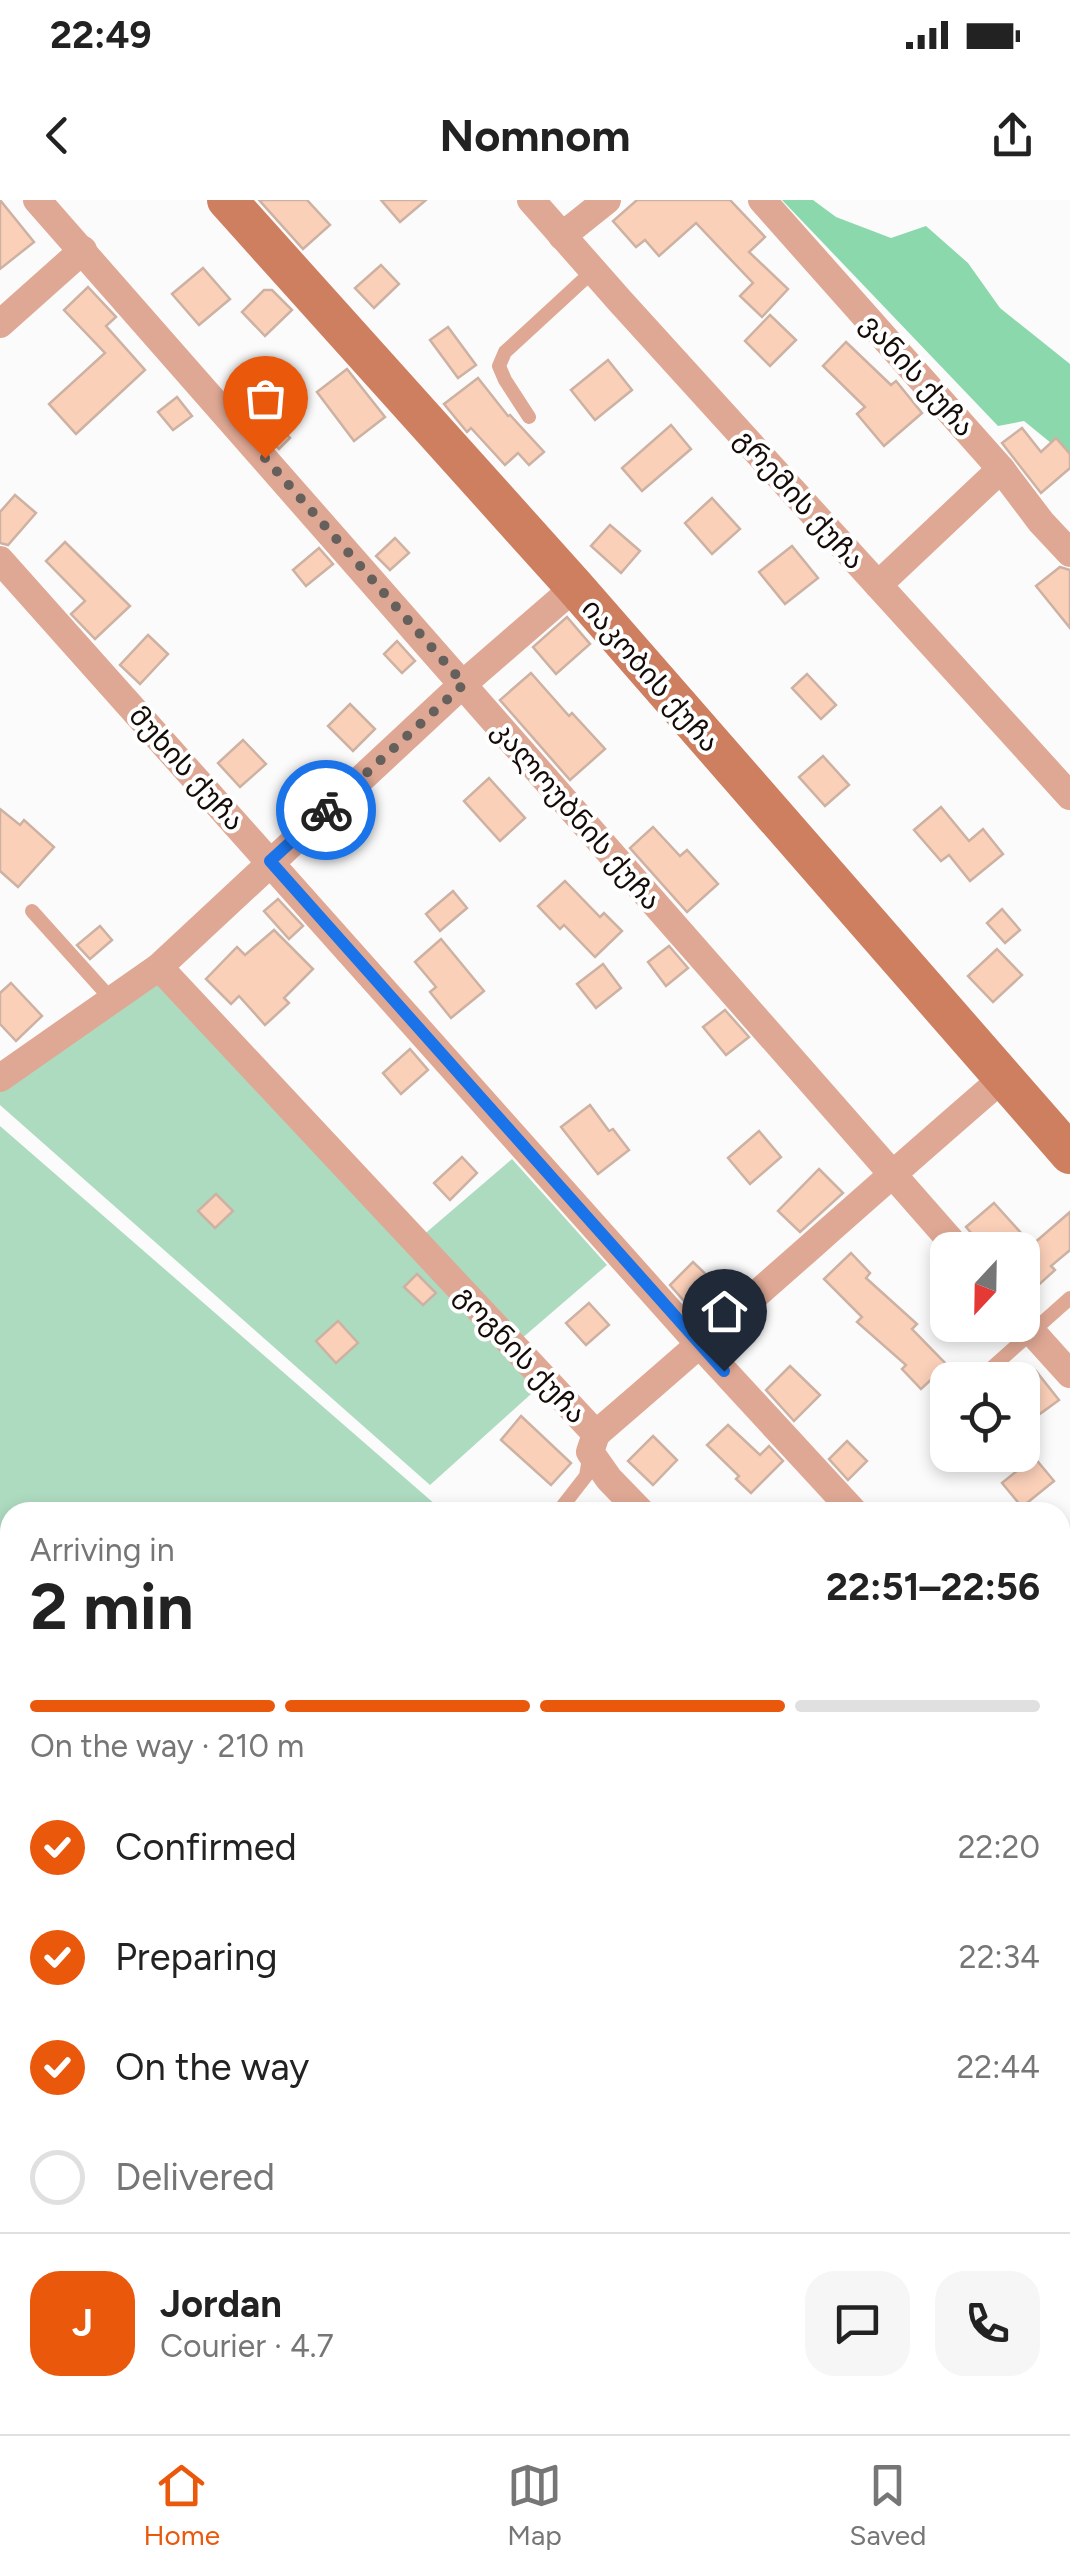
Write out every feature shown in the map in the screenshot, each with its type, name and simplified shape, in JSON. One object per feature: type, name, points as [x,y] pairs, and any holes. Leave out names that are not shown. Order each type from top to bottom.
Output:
[{"type":"street","name":"კალოუბნის ქუჩა","points":[[37,200],[943,1232]]},
{"type":"street","name":"იაკობის ქუჩა","points":[[226,200],[574,587],[1070,1154]]},
{"type":"street","name":"გრემის ქუჩა","points":[[530,200],[1070,796]]},
{"type":"street","points":[[562,236],[607,200]]},
{"type":"street","name":"ვანის ქუჩა","points":[[762,200],[1001,469],[1070,554]]},
{"type":"street","points":[[0,324],[83,250]]},
{"type":"street","points":[[878,585],[1001,469]]},
{"type":"street","name":"მუხის ქუჩა","points":[[0,560],[837,1502]]},
{"type":"street","points":[[0,1078],[159,967],[270,861],[574,587]]},
{"type":"street","name":"გოგნის ქუჩა","points":[[159,967],[370,1190],[593,1443],[1003,1078]]},
{"type":"street","points":[[1040,1341],[1070,1374]]},
{"type":"street","points":[[593,1443],[610,1479],[632,1502]]},
{"type":"lane","points":[[529,417],[499,366],[505,352],[593,271]]},
{"type":"lane","points":[[32,911],[112,1000]]},
{"type":"lane","points":[[1040,1318],[1070,1298]]},
{"type":"lane","points":[[994,1362],[1012,1342]]},
{"type":"lane","points":[[566,1502],[586,1476],[593,1443]]},
{"type":"green space","points":[[782,200],[813,200],[836,217],[891,238],[926,226],[968,263],[1000,308],[1070,364],[1070,464],[1024,421],[998,426]]},
{"type":"green space","points":[[158,984],[407,1249],[512,1159],[607,1265],[506,1352],[540,1386],[430,1485],[0,1105],[0,1089]]},
{"type":"green space","points":[[0,1126],[432,1502],[0,1502]]},
{"type":"building","points":[[0,200],[34,242],[0,269]]},
{"type":"building","points":[[259,200],[307,200],[330,225],[303,249]]},
{"type":"building","points":[[381,200],[426,200],[400,222]]},
{"type":"building","points":[[637,200],[730,200],[765,237],[749,252],[788,289],[762,317],[740,296],[753,283],[696,223],[659,256],[645,240],[636,247],[613,221]]},
{"type":"building","points":[[381,265],[399,284],[374,308],[355,288]]},
{"type":"building","points":[[203,268],[230,299],[199,325],[172,294]]},
{"type":"building","points":[[88,287],[116,317],[106,326],[145,370],[76,434],[49,404],[105,353],[64,310]]},
{"type":"building","points":[[264,290],[272,290],[292,310],[265,336],[242,312]]},
{"type":"building","points":[[770,315],[796,340],[770,366],[745,341]]},
{"type":"building","points":[[448,327],[476,365],[458,378],[430,340]]},
{"type":"building","points":[[846,342],[891,385],[896,381],[922,413],[884,446],[857,414],[865,407],[823,366]]},
{"type":"building","points":[[608,360],[632,390],[595,420],[571,390]]},
{"type":"building","points":[[347,369],[385,417],[354,441],[317,392]]},
{"type":"building","points":[[478,378],[544,452],[529,465],[518,453],[505,465],[471,428],[467,432],[444,404]]},
{"type":"building","points":[[177,397],[192,416],[173,430],[158,412]]},
{"type":"building","points":[[274,421],[290,438],[279,449],[263,431]]},
{"type":"building","points":[[671,425],[691,449],[642,491],[622,468]]},
{"type":"building","points":[[1022,428],[1041,452],[1056,438],[1070,454],[1070,468],[1041,493],[1002,443]]},
{"type":"building","points":[[15,495],[36,513],[8,545],[0,543],[0,512]]},
{"type":"building","points":[[712,498],[740,529],[712,554],[685,523]]},
{"type":"building","points":[[610,525],[640,551],[621,573],[591,546]]},
{"type":"building","points":[[395,538],[409,553],[390,570],[376,556]]},
{"type":"building","points":[[65,542],[130,606],[95,639],[71,614],[85,601],[46,561]]},
{"type":"building","points":[[792,546],[818,578],[785,604],[759,572]]},
{"type":"building","points":[[319,548],[333,564],[306,586],[293,570]]},
{"type":"building","points":[[1060,567],[1070,570],[1070,628],[1036,586]]},
{"type":"building","points":[[567,617],[590,644],[556,674],[533,647]]},
{"type":"building","points":[[148,635],[168,654],[140,684],[120,665]]},
{"type":"building","points":[[397,641],[415,661],[402,673],[384,654]]},
{"type":"building","points":[[531,673],[605,749],[570,780],[500,700]]},
{"type":"building","points":[[807,674],[836,705],[821,719],[792,688]]},
{"type":"building","points":[[350,704],[375,729],[353,751],[328,726]]},
{"type":"building","points":[[243,740],[266,764],[240,787],[218,763]]},
{"type":"building","points":[[823,756],[849,785],[825,806],[799,777]]},
{"type":"building","points":[[489,778],[525,818],[500,841],[464,801]]},
{"type":"building","points":[[941,807],[969,841],[983,829],[1003,854],[970,881],[949,855],[941,861],[914,830]]},
{"type":"building","points":[[0,809],[20,825],[24,820],[54,847],[18,887],[0,871]]},
{"type":"building","points":[[653,827],[680,856],[687,850],[718,884],[687,912],[630,848]]},
{"type":"building","points":[[565,881],[600,917],[604,913],[622,931],[595,957],[564,925],[560,929],[538,906]]},
{"type":"building","points":[[453,891],[467,908],[440,931],[426,914]]},
{"type":"building","points":[[278,899],[303,926],[289,939],[264,911]]},
{"type":"building","points":[[1002,909],[1020,930],[1005,943],[987,923]]},
{"type":"building","points":[[100,926],[112,940],[90,959],[77,945]]},
{"type":"building","points":[[274,930],[313,969],[284,998],[289,1003],[265,1025],[239,996],[231,1004],[206,979],[237,947],[245,955]]},
{"type":"building","points":[[441,939],[484,991],[451,1018],[430,992],[436,987],[415,962]]},
{"type":"building","points":[[669,946],[688,968],[666,986],[648,962]]},
{"type":"building","points":[[997,949],[1022,975],[993,1002],[968,976]]},
{"type":"building","points":[[603,964],[621,988],[596,1008],[577,984]]},
{"type":"building","points":[[11,983],[42,1016],[16,1041],[0,1024],[0,993]]},
{"type":"building","points":[[725,1010],[749,1037],[726,1055],[703,1027]]},
{"type":"building","points":[[410,1049],[428,1070],[401,1094],[383,1073]]},
{"type":"building","points":[[590,1105],[629,1150],[598,1174],[561,1127]]},
{"type":"building","points":[[759,1131],[781,1157],[750,1184],[728,1158]]},
{"type":"building","points":[[462,1157],[477,1173],[450,1200],[434,1183]]},
{"type":"building","points":[[819,1169],[843,1193],[800,1232],[778,1211]]},
{"type":"building","points":[[216,1194],[233,1211],[215,1228],[198,1211]]},
{"type":"building","points":[[994,1203],[1020,1232],[970,1232],[966,1227]]},
{"type":"building","points":[[1070,1212],[1070,1250],[1051,1266],[1055,1270],[1040,1284],[1040,1238]]},
{"type":"building","points":[[851,1253],[870,1273],[866,1278],[917,1324],[912,1329],[944,1362],[930,1362],[930,1381],[921,1389],[902,1369],[906,1365],[857,1322],[862,1317],[824,1279]]},
{"type":"building","points":[[693,1262],[716,1284],[691,1309],[670,1285]]},
{"type":"building","points":[[417,1274],[436,1293],[423,1305],[404,1287]]},
{"type":"building","points":[[589,1303],[609,1325],[586,1345],[566,1323]]},
{"type":"building","points":[[338,1321],[358,1343],[336,1363],[316,1341]]},
{"type":"building","points":[[790,1366],[820,1395],[794,1421],[766,1390]]},
{"type":"building","points":[[1040,1376],[1059,1400],[1040,1414]]},
{"type":"building","points":[[521,1416],[571,1463],[551,1485],[501,1440]]},
{"type":"building","points":[[728,1425],[760,1455],[769,1446],[783,1461],[751,1493],[707,1445]]},
{"type":"building","points":[[653,1436],[677,1460],[653,1485],[628,1461]]},
{"type":"building","points":[[847,1441],[867,1461],[848,1480],[829,1459]]},
{"type":"building","points":[[1040,1464],[1054,1481],[1028,1502],[1018,1502],[1002,1483],[1016,1472],[1040,1472]]},
{"type":"way so far","points":[[265,458],[464,684],[326,810]]},
{"type":"route","points":[[326,810],[270,861],[724,1371]]}]
